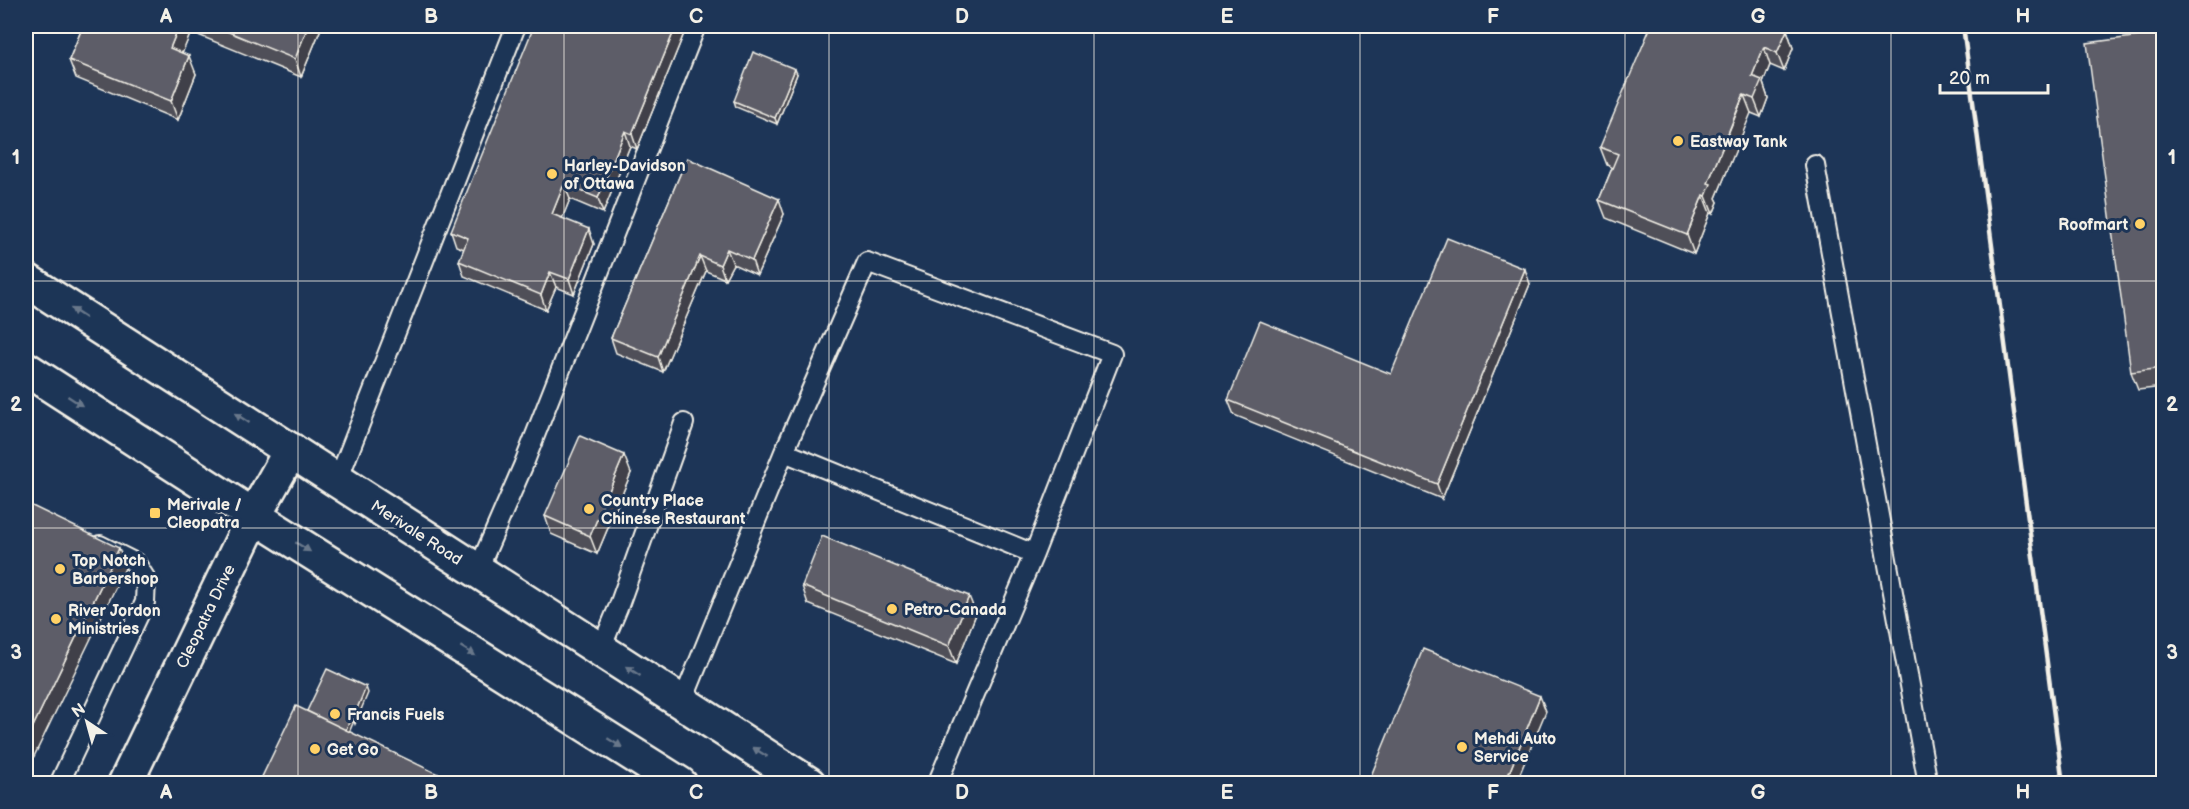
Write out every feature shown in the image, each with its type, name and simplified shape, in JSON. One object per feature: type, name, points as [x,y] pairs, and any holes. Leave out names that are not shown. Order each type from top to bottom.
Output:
[{"type":"main road","name":"Merivale Road","points":[[26,280],[477,572],[809,783]]},
{"type":"main road","points":[[26,369],[254,516],[680,783]]},
{"type":"main road","name":"Cleopatra Drive","points":[[125,783],[254,516],[291,450]]},
{"type":"lane","points":[[338,480],[516,26]]},
{"type":"lane","points":[[477,572],[523,466],[696,26]]},
{"type":"lane","points":[[1815,165],[1928,783]]},
{"type":"lane","points":[[682,703],[784,452],[867,262],[1112,354],[1034,554],[937,783]]},
{"type":"lane","points":[[600,651],[618,608],[684,423]]},
{"type":"lane","points":[[784,452],[1034,554]]},
{"type":"lane","points":[[59,783],[145,602],[146,579],[136,563],[86,538]]},
{"type":"building","points":[[83,26],[179,26],[170,48],[189,56],[171,101],[69,60]]},
{"type":"building","points":[[214,26],[308,26],[295,59]]},
{"type":"building","name":"Harley-Davidson of Ottawa","points":[[534,26],[676,26],[632,134],[625,131],[598,198],[564,184],[552,214],[589,229],[569,279],[550,272],[541,295],[459,261],[468,238],[451,231]]},
{"type":"building","name":"Eastway Tank","points":[[1651,26],[1776,26],[1787,30],[1777,53],[1764,47],[1752,76],[1762,80],[1754,99],[1743,96],[1708,183],[1711,184],[1706,196],[1703,195],[1687,235],[1599,200],[1618,154],[1600,147]]},
{"type":"building","name":"Roofmart","points":[[2163,33],[2163,368],[2131,372],[2087,43]]},
{"type":"building","points":[[753,52],[795,69],[775,118],[734,101]]},
{"type":"building","points":[[687,158],[779,199],[752,260],[727,249],[720,265],[700,256],[658,357],[611,338]]},
{"type":"building","points":[[1447,238],[1525,269],[1437,484],[1228,400],[1260,321],[1391,374]]},
{"type":"building","name":"Country Place Chinese Restaurant","points":[[580,436],[624,455],[590,536],[545,516]]},
{"type":"building","points":[[26,503],[119,548],[26,741]]},
{"type":"building","name":"Petro-Canada","points":[[822,536],[969,596],[949,646],[802,586]]},
{"type":"building","name":"Mehdi Auto Service","points":[[1423,649],[1540,696],[1505,783],[1368,783]]},
{"type":"building","name":"Francis Fuels","points":[[327,669],[366,687],[346,730],[307,711]]},
{"type":"building","points":[[296,706],[438,774],[434,783],[259,783]]},
{"type":"railway","points":[[1963,26],[2063,784]]},
{"type":"place","name":"Eastway Tank","points":[[1678,141]]},
{"type":"place","name":"Harley-Davidson of Ottawa","points":[[552,174]]},
{"type":"place","name":"Roofmart","points":[[2140,224]]},
{"type":"place","name":"Country Place Chinese Restaurant","points":[[589,509]]},
{"type":"place","name":"Merivale / Cleopatra","points":[[155,513]]},
{"type":"place","name":"Top Notch Barbershop","points":[[60,569]]},
{"type":"place","name":"Petro-Canada","points":[[892,609]]},
{"type":"place","name":"River Jordon Ministries","points":[[56,619]]},
{"type":"place","name":"Francis Fuels","points":[[335,714]]},
{"type":"place","name":"Mehdi Auto Service","points":[[1462,747]]},
{"type":"place","name":"Get Go","points":[[315,749]]}]
